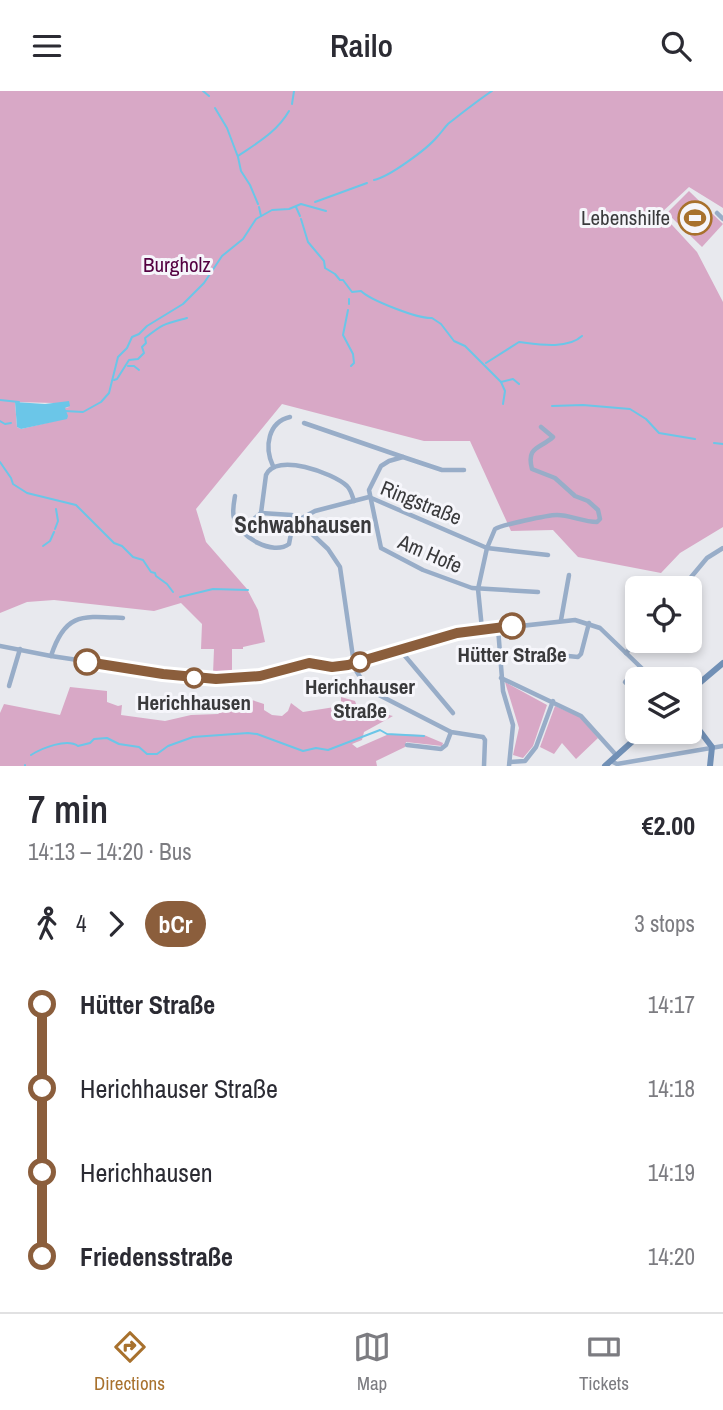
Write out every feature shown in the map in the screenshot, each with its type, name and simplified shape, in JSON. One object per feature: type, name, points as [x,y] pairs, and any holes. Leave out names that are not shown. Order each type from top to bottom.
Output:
[{"type":"main road","points":[[702,681],[723,663]]},
{"type":"main road","points":[[702,732],[712,747],[710,766]]},
{"type":"main road","points":[[605,766],[630,744]]},
{"type":"street","points":[[717,213],[723,219]]},
{"type":"street","points":[[273,466],[268,452],[272,429],[278,421],[290,417]]},
{"type":"street","points":[[303,423],[442,470],[464,470]]},
{"type":"street","points":[[482,629],[478,589],[493,530],[550,515],[589,522],[597,522],[600,519],[597,510],[588,501],[575,496],[555,478],[531,469],[531,454],[553,437],[541,427]]},
{"type":"street","points":[[369,498],[369,490],[382,466],[388,461],[403,457]]},
{"type":"street","points":[[261,513],[266,475],[273,466],[291,465],[320,472],[347,487],[354,501]]},
{"type":"street","points":[[235,496],[233,518],[246,535],[260,544],[281,549],[290,543],[293,523],[297,519]]},
{"type":"street","name":"Ringstraße","points":[[297,519],[315,511],[369,498],[487,548],[548,555]]},
{"type":"street","name":"Am Hofe","points":[[369,498],[383,550],[423,570],[478,589]]},
{"type":"street","points":[[242,529],[261,513],[289,514],[328,549],[340,567],[353,664],[362,680],[377,694],[451,732],[482,737],[485,740],[484,766]]},
{"type":"street","points":[[692,576],[707,558],[723,548]]},
{"type":"street","points":[[561,620],[569,575]]},
{"type":"street","points":[[478,589],[538,592]]},
{"type":"street","points":[[51,656],[60,633],[71,622],[91,617],[124,618]]},
{"type":"street","points":[[0,646],[198,678],[249,678],[309,663],[336,667],[353,664],[457,633],[561,620],[600,628],[625,652]]},
{"type":"street","points":[[558,655],[578,657],[581,654],[589,624]]},
{"type":"street","points":[[498,628],[502,678],[513,725],[509,764],[525,761],[536,747],[553,701]]},
{"type":"street","points":[[9,686],[20,649]]},
{"type":"street","points":[[400,650],[453,713]]},
{"type":"street","points":[[626,653],[640,667]]},
{"type":"street","points":[[502,678],[581,716],[617,764],[723,745]]},
{"type":"street","points":[[407,745],[440,749],[446,745],[451,732]]},
{"type":"green space","name":"Burgholz","points":[[0,91],[723,91],[723,208],[689,187],[661,213],[697,252],[723,302],[723,527],[680,553],[661,573],[578,557],[553,530],[511,531],[470,441],[424,441],[282,404],[196,509],[206,542],[247,589],[258,610],[265,642],[243,649],[232,649],[232,675],[213,674],[214,649],[201,649],[202,624],[181,603],[154,611],[54,600],[27,602],[0,613]],"holes":[[[15,402],[54,403],[69,407],[65,408],[59,420],[21,429],[17,427]]]},
{"type":"green space","name":"Lebenshilfe","points":[[689,191],[723,224],[702,247],[667,213]]},
{"type":"green space","points":[[505,682],[547,705],[533,746],[523,758],[513,755],[519,728]]},
{"type":"green space","points":[[70,687],[107,691],[107,702],[122,705],[121,715],[165,721],[191,715],[218,714],[230,701],[252,700],[264,704],[264,710],[272,715],[282,716],[291,703],[303,712],[341,706],[341,697],[355,701],[361,711],[370,707],[376,712],[393,716],[364,732],[362,740],[352,744],[357,748],[389,734],[424,735],[443,743],[442,746],[406,742],[405,747],[376,761],[377,766],[0,766],[0,713],[4,704],[60,715]]},
{"type":"green space","points":[[555,706],[580,717],[598,738],[576,759],[562,743],[554,754],[540,747]]},
{"type":"water","points":[[69,401],[70,406],[65,408],[67,419],[21,429],[17,427],[15,402],[45,404]]},
{"type":"waterway","points":[[203,91],[209,96]]},
{"type":"waterway","points":[[292,104],[294,91]]},
{"type":"waterway","points":[[374,180],[389,174],[417,155],[448,124],[492,91]]},
{"type":"waterway","points":[[215,108],[227,128],[241,171],[258,204]]},
{"type":"waterway","points":[[238,156],[273,131],[289,111]]},
{"type":"waterway","points":[[315,202],[367,183]]},
{"type":"waterway","points":[[65,411],[83,412],[101,402],[109,393],[118,357],[127,348],[132,337],[183,304],[204,283],[222,256],[243,239],[256,219],[272,210],[289,209],[301,204],[326,211]]},
{"type":"waterway","points":[[259,207],[261,216]]},
{"type":"waterway","points":[[296,207],[300,216]]},
{"type":"waterway","points":[[301,219],[308,242],[324,261],[325,268],[343,280],[352,292],[361,291],[395,308],[432,318],[501,382],[513,379],[519,384]]},
{"type":"waterway","points":[[349,299],[349,304]]},
{"type":"waterway","points":[[348,310],[343,335],[353,354],[354,363],[351,366]]},
{"type":"waterway","points":[[114,380],[129,360],[138,359],[144,353],[142,347],[146,343],[145,338],[164,325],[187,318]]},
{"type":"waterway","points":[[486,363],[519,342],[560,345],[582,336]]},
{"type":"waterway","points":[[128,366],[139,370]]},
{"type":"waterway","points":[[501,382],[505,391],[503,404]]},
{"type":"waterway","points":[[0,400],[19,402]]},
{"type":"waterway","points":[[552,406],[583,405],[630,409],[646,419],[659,433],[695,439]]},
{"type":"waterway","points":[[0,421],[11,423]]},
{"type":"waterway","points":[[714,443],[723,444]]},
{"type":"waterway","points":[[0,462],[13,484],[27,493],[76,505],[114,543],[122,546],[133,557],[143,560],[151,572],[173,592]]},
{"type":"waterway","points":[[55,529],[58,521],[56,509]]},
{"type":"waterway","points":[[43,546],[50,541],[54,532]]},
{"type":"waterway","points":[[180,597],[213,589],[248,590]]},
{"type":"waterway","points":[[31,755],[55,745],[68,743],[78,746],[94,739],[107,738],[119,744],[139,747],[147,754],[157,754],[168,746],[193,737],[248,733],[303,751],[316,748],[328,750],[380,730],[387,734],[424,736]]},
{"type":"bus line","name":"bCr","points":[[87,662],[198,678],[249,678],[309,663],[332,667],[348,665],[457,633],[512,626]]},
{"type":"place","name":"Lebenshilfe","points":[[695,218]]},
{"type":"place","name":"Hütter Straße","points":[[512,626]]},
{"type":"place","name":"Herichhauser Straße","points":[[360,662]]},
{"type":"place","name":"Herichhausen","points":[[194,678]]},
{"type":"district","name":"Schwabhausen","points":[[303,525]]}]
